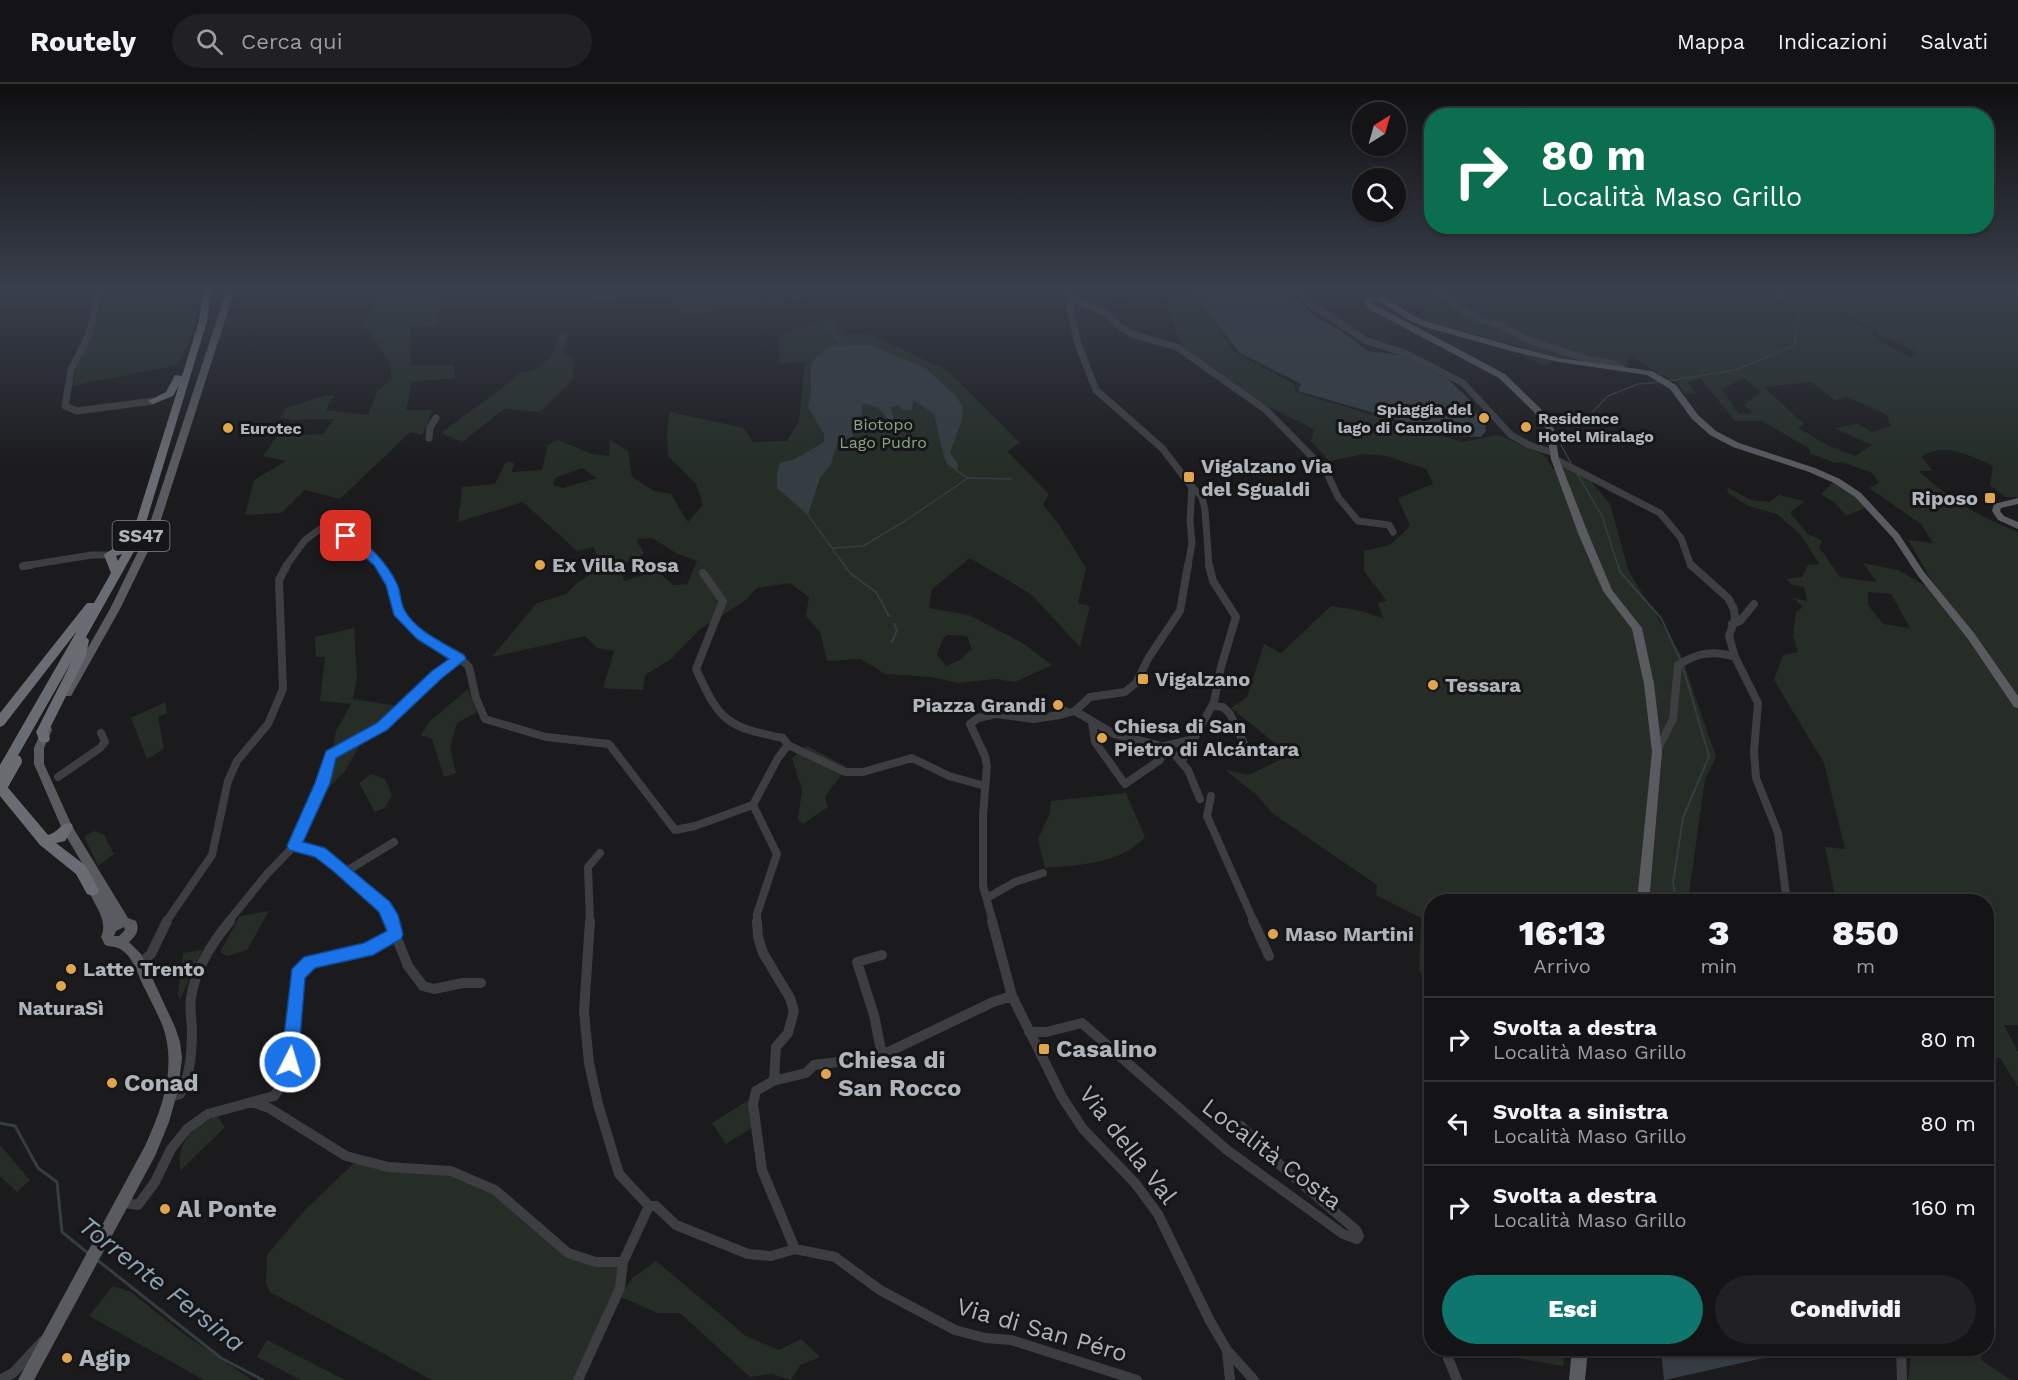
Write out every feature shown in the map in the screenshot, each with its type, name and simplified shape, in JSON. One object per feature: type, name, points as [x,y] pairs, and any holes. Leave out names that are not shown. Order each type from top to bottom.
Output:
[{"type":"highway","name":"SS47","points":[[0,788],[12,762],[136,539],[195,349]]},
{"type":"highway","name":"SS47","points":[[0,776],[12,762],[145,528],[198,349]]},
{"type":"highway","points":[[153,401],[174,390],[181,369],[194,354]]},
{"type":"highway","points":[[153,401],[163,401],[169,405],[165,424],[168,439]]},
{"type":"highway","points":[[0,722],[116,574],[109,555],[120,551],[136,539]]},
{"type":"highway","points":[[46,734],[42,732],[80,656],[83,640]]},
{"type":"highway","points":[[0,788],[57,854],[74,864],[92,890]]},
{"type":"highway","points":[[45,840],[60,837],[67,828]]},
{"type":"main road","points":[[26,1380],[68,1306],[159,1132],[170,1096],[175,1069],[172,1036],[137,960],[128,926],[89,867],[67,828],[39,764],[39,748],[151,535],[211,349]]},
{"type":"main road","points":[[1452,349],[1502,376],[1537,410],[1550,429],[1555,456],[1608,591],[1636,627],[1649,684],[1657,752],[1645,894]]},
{"type":"main road","points":[[1516,349],[1559,360],[1649,374],[1666,382],[1680,394],[1695,417],[1713,433],[1736,445],[1812,470],[1837,481],[1857,495],[1896,536],[1921,574],[1971,636],[2018,704]]},
{"type":"main road","points":[[2018,501],[1997,506],[1996,511],[2001,518],[2018,526]]},
{"type":"main road","points":[[89,867],[92,890],[109,916],[108,939],[118,942],[137,960]]},
{"type":"main road","points":[[110,930],[128,926]]},
{"type":"main road","points":[[118,942],[128,936],[128,926]]},
{"type":"main road","points":[[1577,1380],[1579,1356]]},
{"type":"street","points":[[81,349],[71,370],[65,406],[69,410],[77,411],[153,401]]},
{"type":"street","points":[[1071,711],[1090,698],[1125,692],[1136,683],[1149,657],[1180,611],[1192,543],[1190,521],[1193,497],[1184,474],[1162,448],[1096,390],[1080,349]]},
{"type":"street","points":[[1181,349],[1256,403],[1326,471],[1333,479],[1334,489],[1341,502],[1358,521],[1389,525],[1393,532]]},
{"type":"street","points":[[1394,349],[1463,383],[1511,435],[1649,507],[1672,525],[1681,538],[1691,566],[1728,598],[1734,609],[1735,619],[1731,624],[1729,636],[1735,657],[1758,703],[1754,751],[1756,778],[1778,833],[1786,894]]},
{"type":"street","points":[[1557,349],[1587,359],[1615,364],[1622,368]]},
{"type":"street","points":[[429,438],[430,427],[436,418]]},
{"type":"street","points":[[1182,761],[1203,717],[1212,706],[1220,684],[1221,664],[1228,650],[1236,616],[1213,581],[1207,559],[1205,510],[1202,497],[1191,487]]},
{"type":"street","points":[[137,960],[151,954],[168,918],[212,855],[228,781],[237,761],[268,724],[283,689],[279,580],[285,567],[314,529],[327,524],[378,562],[392,585],[398,612],[412,627],[422,636],[465,663],[473,675],[475,697],[485,719],[505,727],[587,744],[609,744],[675,830],[694,828],[729,811],[753,805],[778,758],[788,746]]},
{"type":"street","points":[[23,566],[92,555],[109,555]]},
{"type":"street","points":[[704,573],[723,601],[696,669],[704,686],[727,720],[739,728],[783,738],[788,746],[845,772],[863,772],[912,758],[949,776],[985,786]]},
{"type":"street","points":[[1731,624],[1740,621],[1754,604]]},
{"type":"street","points":[[1657,752],[1673,719],[1682,663],[1695,655],[1713,651],[1735,657]]},
{"type":"street","points":[[170,1096],[180,1094],[185,1086],[192,1033],[190,1001],[194,981],[211,944],[267,874],[294,846],[322,783],[330,755],[382,727],[437,674],[459,659]]},
{"type":"street","points":[[1056,705],[1089,717],[1095,742],[1125,783],[1160,760],[1162,748]]},
{"type":"street","points":[[1212,706],[1226,709],[1249,754]]},
{"type":"street","name":"Via della Val","points":[[1071,711],[1034,719],[996,714],[978,718],[969,724],[986,756],[983,886],[1012,996],[1044,1064],[1083,1129],[1135,1183],[1158,1214],[1210,1322],[1227,1350],[1249,1378]]},
{"type":"street","points":[[1092,722],[1122,738],[1148,742],[1162,748],[1182,761],[1190,771],[1200,799]]},
{"type":"street","points":[[58,777],[67,768],[100,748],[105,742],[101,733]]},
{"type":"street","points":[[1162,748],[1194,738]]},
{"type":"street","points":[[1211,796],[1207,816],[1218,848],[1269,956]]},
{"type":"street","points":[[753,805],[777,854],[757,914],[758,937],[763,953],[790,998],[794,1011],[788,1033],[776,1047],[774,1080]]},
{"type":"street","points":[[345,872],[394,842]]},
{"type":"street","points":[[294,846],[319,852],[385,907],[412,974],[419,985],[430,989],[465,982],[474,985],[481,983]]},
{"type":"street","points":[[600,853],[588,867],[590,928],[584,1012],[589,1063],[598,1104],[619,1174],[649,1206],[656,1206],[676,1225],[748,1254],[771,1256],[795,1249],[762,1170],[753,1104],[756,1091],[774,1080],[806,1074],[814,1065],[882,1055],[993,1002],[1012,996]]},
{"type":"street","points":[[987,898],[1015,882],[1043,873]]},
{"type":"street","points":[[121,1207],[138,1205],[155,1182],[171,1149],[187,1129],[208,1114],[274,1096],[284,1082],[290,1062],[298,975],[310,962],[367,950],[395,934]]},
{"type":"street","points":[[882,955],[857,962],[874,1015],[882,1055]]},
{"type":"street","name":"Località Costa","points":[[1029,1032],[1046,1032],[1082,1023],[1227,1150],[1344,1234],[1357,1239],[1359,1236],[1356,1230],[1280,1165],[1241,1126]]},
{"type":"street","points":[[252,1102],[269,1108],[346,1156],[388,1167],[451,1171],[495,1190],[568,1252],[596,1262],[623,1262]]},
{"type":"street","points":[[578,1380],[620,1288],[623,1262],[649,1206]]},
{"type":"street","name":"Via di San Péro","points":[[795,1249],[835,1257],[880,1290],[955,1330],[985,1338],[1011,1340],[1137,1380]]},
{"type":"street","points":[[0,1380],[13,1373],[57,1325]]},
{"type":"street","points":[[1227,1350],[1230,1380]]},
{"type":"street","points":[[1449,1356],[1456,1380]]},
{"type":"street","points":[[1901,1356],[1902,1380]]},
{"type":"green space","points":[[85,349],[185,349],[177,365],[71,386],[78,362]]},
{"type":"green space","points":[[381,349],[410,349],[410,366],[454,365],[455,378],[412,382],[406,410],[433,410],[422,435],[410,432],[340,499],[305,490],[281,513],[245,515],[254,480],[286,461],[263,456],[277,436],[323,434],[334,419],[280,418],[286,408],[334,395],[326,410],[368,415],[378,390],[392,379],[390,364]]},
{"type":"green space","points":[[554,349],[564,349],[563,354],[574,358],[573,380],[540,412],[504,409],[462,442],[441,433],[520,372],[536,369]]},
{"type":"green space","name":"Biotopo Lago Pudro","points":[[779,349],[902,349],[947,370],[1020,443],[1007,451],[1049,494],[1043,505],[1060,526],[1086,568],[1078,603],[1090,606],[1080,647],[1031,594],[970,558],[932,589],[929,608],[969,615],[1024,644],[1052,665],[1015,682],[995,679],[959,683],[931,677],[885,674],[861,659],[827,661],[820,632],[806,616],[809,597],[790,583],[757,588],[746,600],[699,630],[670,660],[645,675],[643,690],[603,688],[614,651],[597,648],[585,636],[492,657],[537,603],[566,594],[577,583],[601,567],[594,547],[577,551],[523,502],[458,522],[462,487],[495,484],[506,462],[514,463],[512,472],[542,470],[548,445],[558,440],[592,454],[609,456],[610,440],[628,451],[632,477],[654,491],[671,494],[688,522],[703,504],[696,484],[668,456],[667,429],[670,412],[744,428],[753,442],[787,441],[799,421],[805,362],[779,363]],"holes":[[[582,468],[597,478],[563,488],[553,485],[555,478]],[[652,538],[676,553],[697,561],[687,584],[673,585],[657,571],[624,581],[620,566],[644,554],[636,539]],[[948,635],[967,636],[972,649],[960,660],[946,666],[937,655],[943,638]]]},
{"type":"green space","points":[[1183,349],[1232,349],[1294,384],[1296,392],[1462,442],[1498,435],[1544,455],[1553,469],[1568,466],[1590,480],[1610,504],[1629,572],[1681,655],[1716,757],[1705,779],[1689,894],[1424,894],[1424,980],[1419,970],[1421,918],[1376,895],[1377,885],[1272,813],[1258,796],[1225,770],[1249,775],[1290,755],[1231,708],[1247,697],[1264,644],[1281,653],[1331,606],[1357,610],[1383,618],[1378,603],[1387,601],[1364,571],[1364,551],[1390,545],[1410,526],[1398,498],[1433,484],[1426,469],[1386,456],[1365,454],[1329,461],[1311,441],[1314,429],[1253,399]]},
{"type":"green space","points":[[1524,349],[1895,349],[1910,357],[1917,355],[1912,349],[2018,349],[2018,497],[2005,497],[1990,485],[1993,466],[1957,452],[1939,450],[1930,452],[1921,457],[1933,471],[1919,471],[1942,491],[1965,506],[1989,520],[2018,532],[2018,698],[1936,588],[1908,540],[1933,543],[1921,524],[1869,488],[1879,483],[1872,473],[1842,462],[1835,463],[1810,453],[1810,449],[1762,421],[1735,421],[1701,379],[1687,382],[1696,393],[1685,394],[1677,382],[1657,373],[1630,355],[1626,366],[1611,360],[1596,363],[1560,357],[1546,366],[1522,356]],"holes":[[[1744,378],[1761,392],[1744,405],[1753,413],[1739,414],[1722,389]],[[1811,382],[1835,400],[1847,397],[1887,415],[1891,426],[1872,432],[1858,424],[1834,428],[1872,445],[1855,456],[1827,445],[1798,428],[1804,424],[1764,387]]]},
{"type":"green space","points":[[1833,482],[1852,494],[1865,508],[1846,516],[1835,503],[1821,494]]},
{"type":"green space","points":[[1727,487],[1751,500],[1769,502],[1779,495],[1804,501],[1790,513],[1808,534],[1822,541],[1819,547],[1840,577],[1877,582],[1863,563],[1898,570],[1929,588],[1967,636],[2018,708],[2018,1025],[2004,1025],[2018,1052],[2018,1087],[2000,1058],[1994,1057],[1994,894],[1835,894],[1825,847],[1845,849],[1824,763],[1774,680],[1783,655],[1798,652],[1793,636],[1796,612],[1803,607],[1793,598],[1807,601],[1804,587],[1792,585],[1786,579],[1802,577],[1808,565],[1819,564],[1801,535],[1777,514],[1748,506],[1728,493]],"holes":[[[1868,592],[1891,594],[1910,628],[1883,624],[1868,605]]]},
{"type":"green space","points":[[354,628],[357,677],[353,699],[398,706],[369,729],[345,771],[325,791],[336,731],[351,704],[320,701],[325,657],[316,657],[315,637]]},
{"type":"green space","points":[[468,689],[477,712],[457,723],[450,748],[456,773],[444,777],[432,739],[421,735],[430,721]]},
{"type":"green space","points":[[165,702],[167,713],[158,717],[164,749],[147,759],[131,718]]},
{"type":"green space","points":[[807,746],[847,767],[825,797],[828,807],[803,824],[798,819],[802,790],[792,758]]},
{"type":"green space","points":[[371,774],[385,779],[392,795],[385,808],[375,812],[359,783]]},
{"type":"green space","points":[[1126,793],[1145,837],[1124,853],[1112,858],[1099,862],[1045,868],[1038,839],[1050,813],[1051,801]]},
{"type":"green space","points":[[95,831],[104,835],[114,854],[98,866],[84,836]]},
{"type":"green space","points":[[269,911],[247,950],[227,956],[220,952],[240,916]]},
{"type":"green space","points":[[202,950],[180,1000],[178,994],[183,953]]},
{"type":"green space","points":[[750,1099],[756,1125],[726,1144],[712,1123]]},
{"type":"green space","points":[[217,1116],[225,1127],[180,1171],[181,1151],[188,1136],[200,1125]]},
{"type":"green space","points":[[0,1145],[30,1180],[17,1192],[0,1176]]},
{"type":"green space","points":[[354,1163],[449,1173],[492,1192],[568,1258],[621,1264],[618,1288],[576,1380],[432,1380],[270,1292],[266,1283],[267,1255],[305,1210]]},
{"type":"green space","points":[[656,1261],[746,1336],[779,1350],[801,1339],[820,1357],[800,1365],[791,1380],[772,1374],[750,1377],[680,1313],[658,1313],[620,1297],[632,1278]]},
{"type":"green space","points":[[113,1286],[131,1292],[181,1332],[252,1380],[204,1380],[89,1316]]},
{"type":"green space","points":[[267,1340],[345,1380],[301,1380],[257,1357]]},
{"type":"green space","points":[[1511,1356],[1564,1356],[1563,1366]]},
{"type":"green space","points":[[1911,1356],[1982,1356],[1981,1360],[2011,1380],[1908,1380]]},
{"type":"shaded area","points":[[826,349],[880,349],[925,368],[955,395],[963,407],[962,419],[950,453],[958,464],[957,471],[947,464],[934,414],[913,400],[912,410],[902,410],[899,405],[890,407],[895,423],[891,426],[880,410],[862,404],[862,414],[851,424],[853,437],[838,441],[831,464],[820,478],[808,515],[777,488],[777,473],[780,463],[795,459],[824,442],[824,434],[808,407],[811,392],[811,365],[816,357]]},
{"type":"shaded area","points":[[1237,349],[1366,349],[1402,355],[1449,380],[1471,401],[1474,411],[1485,424],[1486,431],[1481,437],[1454,436],[1298,391],[1301,384]]},
{"type":"shaded area","points":[[1662,1356],[1772,1356],[1664,1380]]},
{"type":"waterway","points":[[1668,381],[1735,370],[1785,349]]},
{"type":"waterway","points":[[1572,465],[1561,445],[1608,396],[1638,384],[1662,382]]},
{"type":"waterway","points":[[957,471],[968,478]]},
{"type":"waterway","points":[[1576,472],[1602,516],[1618,566]]},
{"type":"waterway","points":[[832,548],[863,546],[905,521],[968,478]]},
{"type":"waterway","points":[[968,478],[1011,479]]},
{"type":"waterway","points":[[808,515],[845,566]]},
{"type":"waterway","points":[[844,565],[851,574],[876,592],[889,616]]},
{"type":"waterway","points":[[1618,565],[1620,572],[1661,618],[1680,659]]},
{"type":"waterway","points":[[892,642],[897,630],[894,624]]},
{"type":"waterway","points":[[1675,894],[1673,883],[1683,818],[1709,756],[1682,664]]},
{"type":"waterway","name":"Torrente Fersina","points":[[0,1123],[15,1126],[38,1168],[57,1182],[62,1232],[89,1254]]},
{"type":"waterway","name":"Torrente Fersina","points":[[96,1259],[221,1358],[263,1380]]},
{"type":"place","name":"Spiaggia del lago di Canzolino","points":[[1484,418]]},
{"type":"place","name":"Residence Hotel Miralago","points":[[1526,427]]},
{"type":"place","name":"Eurotec","points":[[228,428]]},
{"type":"place","name":"Vigalzano Via del Sgualdi","points":[[1189,477]]},
{"type":"place","name":"Riposo","points":[[1990,498]]},
{"type":"place","name":"Ex Villa Rosa","points":[[540,565]]},
{"type":"place","name":"Vigalzano","points":[[1143,679]]},
{"type":"place","name":"Tessara","points":[[1433,685]]},
{"type":"place","name":"Piazza Grandi","points":[[1058,705]]},
{"type":"place","name":"Chiesa di San Pietro di Alcántara","points":[[1102,738]]},
{"type":"place","name":"Maso Martini","points":[[1273,934]]},
{"type":"place","name":"Latte Trento","points":[[71,969]]},
{"type":"place","name":"NaturaSì","points":[[61,986]]},
{"type":"place","name":"Casalino","points":[[1044,1049]]},
{"type":"place","name":"Chiesa di San Rocco","points":[[826,1074]]},
{"type":"place","name":"Conad","points":[[112,1083]]},
{"type":"place","name":"Al Ponte","points":[[165,1209]]},
{"type":"place","name":"Agip","points":[[67,1358]]},
{"type":"route","points":[[290,1062],[298,975],[310,962],[352,951],[367,950],[395,934],[390,915],[385,907],[338,865],[319,852],[294,846],[322,783],[330,755],[382,727],[437,674],[459,659],[422,636],[398,612],[392,585],[385,571],[378,562],[346,536]]}]
